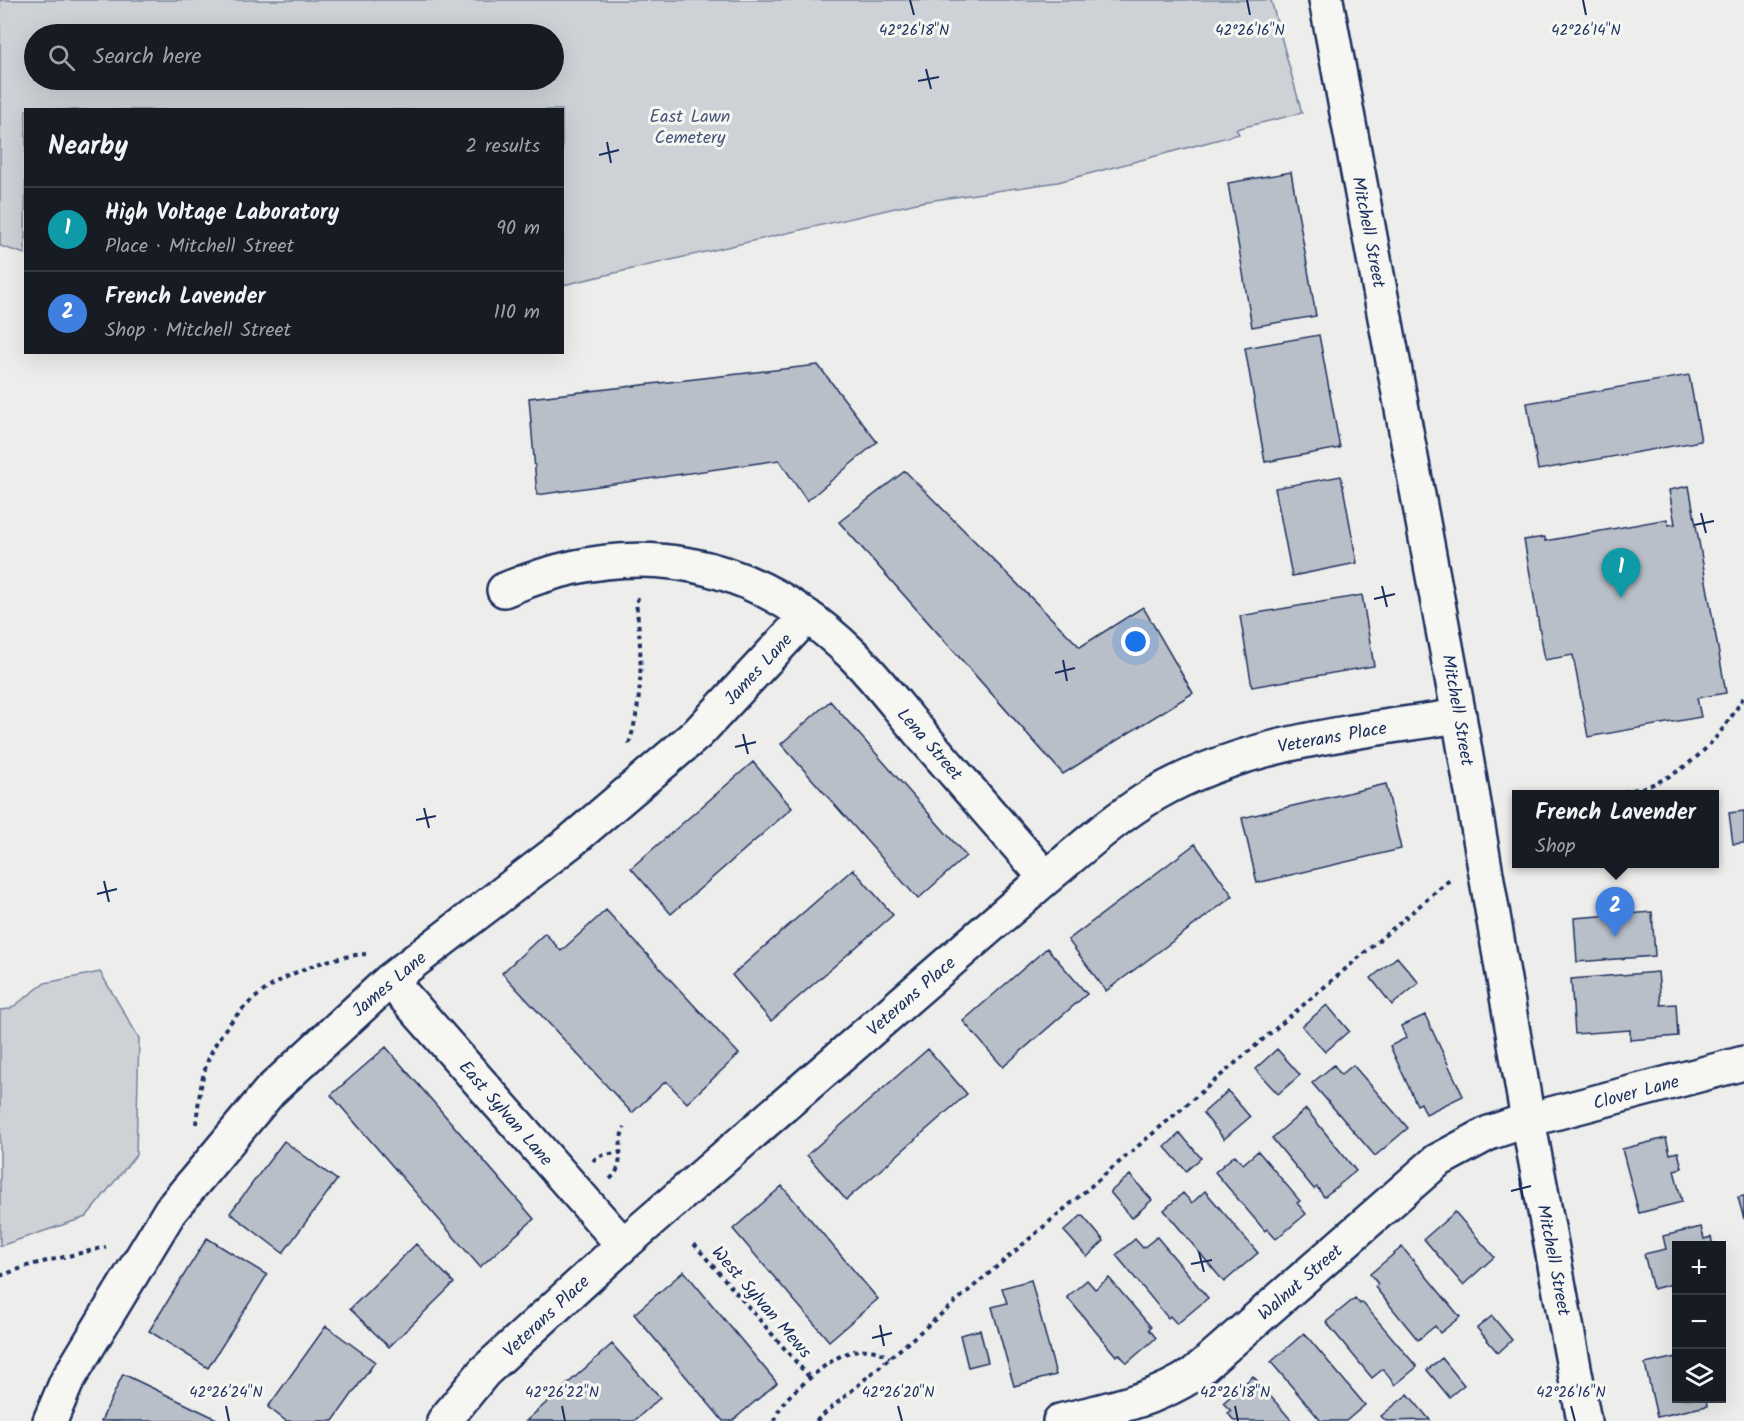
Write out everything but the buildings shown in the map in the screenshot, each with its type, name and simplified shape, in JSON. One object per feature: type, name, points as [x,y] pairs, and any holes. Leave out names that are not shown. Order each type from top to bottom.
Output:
[{"type":"street","name":"Mitchell Street","points":[[1326,0],[1459,716],[1528,1120],[1584,1421]]},
{"type":"street","name":"Lena Street","points":[[504,590],[580,566],[626,560],[676,562],[723,571],[769,591],[807,616],[853,654],[1046,878]]},
{"type":"street","name":"James Lane","points":[[50,1421],[67,1381],[170,1211],[270,1091],[382,967],[570,842],[698,733],[807,616]]},
{"type":"street","name":"Veterans Place","points":[[444,1421],[484,1372],[623,1245],[1092,838],[1154,795],[1201,772],[1278,746],[1459,716]]},
{"type":"street","name":"East Sylvan Lane","points":[[382,967],[623,1245]]},
{"type":"street","name":"Clover Lane","points":[[1528,1120],[1744,1063]]},
{"type":"street","name":"Walnut Street","points":[[1060,1421],[1148,1398],[1172,1389],[1194,1374],[1437,1161],[1471,1142],[1528,1120]]},
{"type":"path","points":[[629,747],[639,714],[642,657],[636,602],[640,594],[646,591]]},
{"type":"path","points":[[1632,790],[1659,782],[1692,762],[1727,727],[1744,696]]},
{"type":"path","points":[[816,1421],[1449,881]]},
{"type":"path","points":[[195,1133],[200,1088],[212,1050],[236,1015],[256,996],[283,979],[353,955],[382,967]]},
{"type":"path","points":[[607,1182],[616,1174],[622,1152],[621,1137],[625,1127]]},
{"type":"path","points":[[590,1163],[598,1156],[622,1152]]},
{"type":"path","points":[[0,1276],[30,1265],[112,1244]]},
{"type":"path","name":"West Sylvan Mews","points":[[694,1244],[810,1378]]},
{"type":"path","points":[[775,1421],[785,1399],[830,1360],[856,1350],[880,1351],[890,1358]]},
{"type":"green space","name":"East Lawn Cemetery","points":[[0,0],[1271,0],[1302,113],[1236,129],[1239,134],[1058,182],[921,202],[564,285],[564,108],[24,108],[24,254],[0,246]]},
{"type":"green space","points":[[100,972],[139,1038],[136,1155],[86,1217],[0,1246],[0,1010],[10,1009],[45,983]]},
{"type":"place","name":"High Voltage Laboratory","points":[[1621,598]]},
{"type":"place","name":"French Lavender","points":[[1615,937]]}]
